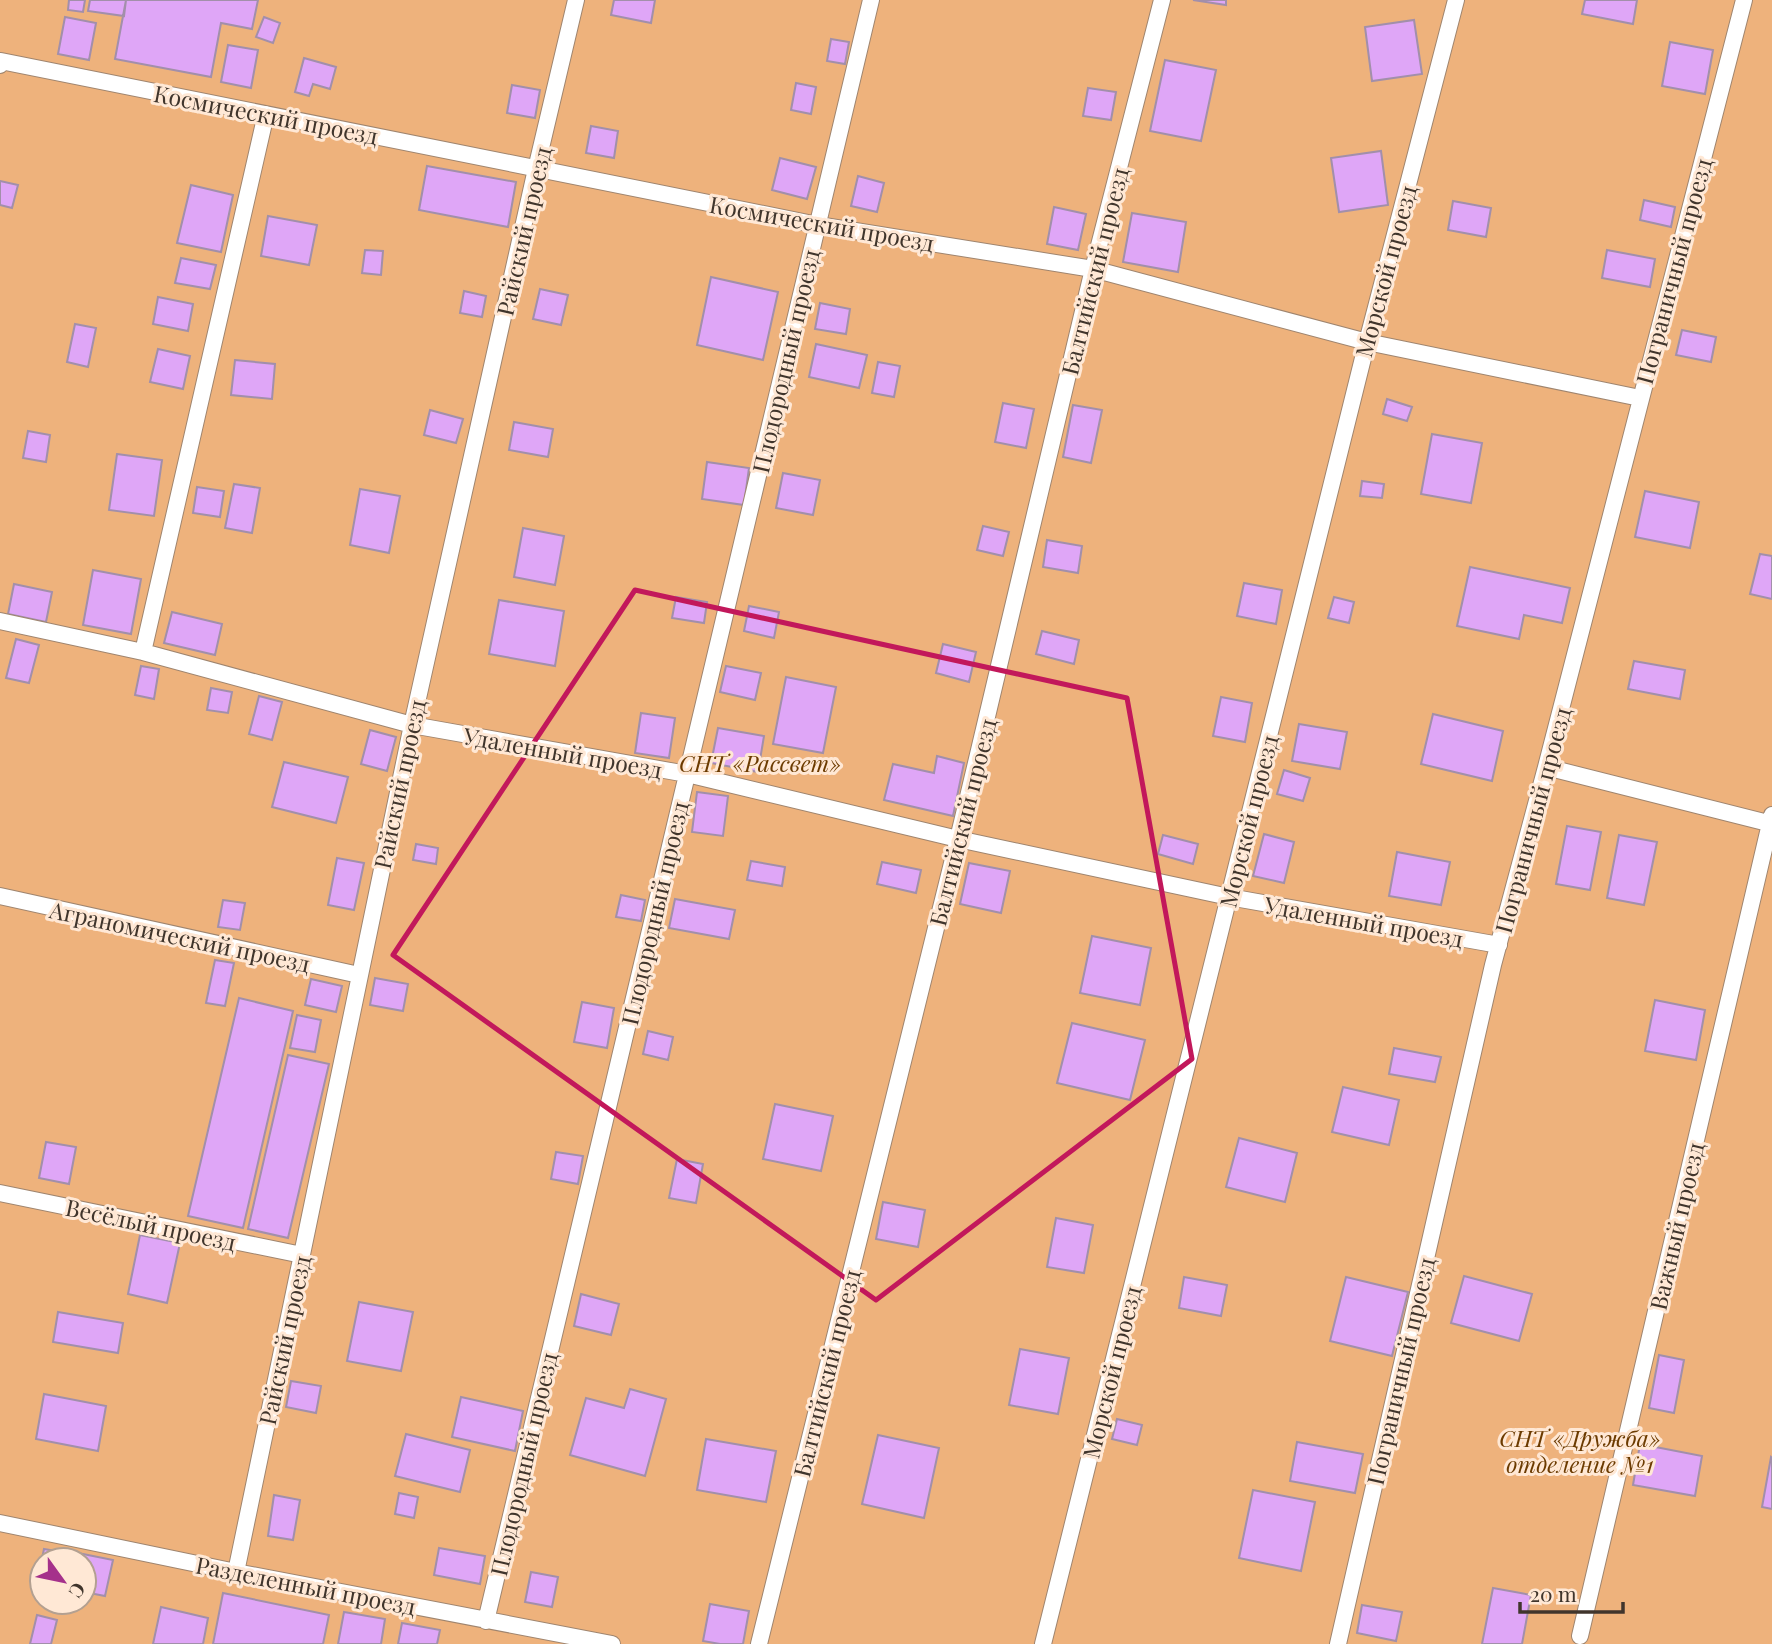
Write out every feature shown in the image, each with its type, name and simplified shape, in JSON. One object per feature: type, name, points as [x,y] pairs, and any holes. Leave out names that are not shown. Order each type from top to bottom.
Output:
[{"type":"lane","name":"Райский проезд","points":[[236,1572],[412,725],[576,0]]},
{"type":"lane","name":"Плодородный проезд","points":[[486,1621],[871,0]]},
{"type":"lane","name":"Балтийский проезд","points":[[759,1644],[958,839],[1093,270],[1162,0]]},
{"type":"lane","name":"Морской проезд","points":[[1043,1644],[1367,342],[1456,0]]},
{"type":"lane","name":"Пограничный проезд","points":[[1338,1644],[1499,945],[1744,0]]},
{"type":"lane","name":"Космический проезд","points":[[1,63],[818,225],[1093,270],[1367,342],[1640,398]]},
{"type":"lane","points":[[142,652],[266,114]]},
{"type":"lane","name":"Удаленный проезд","points":[[0,621],[142,652],[412,725],[687,774],[958,839],[1229,897],[1499,945]]},
{"type":"lane","points":[[1546,767],[1771,821]]},
{"type":"lane","name":"Важный проезд","points":[[1580,1636],[1771,821]]},
{"type":"lane","name":"Аграномический проезд","points":[[0,897],[359,975]]},
{"type":"lane","name":"Весёлый проезд","points":[[0,1193],[302,1255]]},
{"type":"lane","name":"Разделенный проезд","points":[[0,1523],[236,1572],[612,1644]]},
{"type":"highlighted area","points":[[635,590],[1127,698],[1192,1059],[876,1300],[393,955]]},
{"type":"green space","name":"СНТ «Рассвет»","points":[[0,0],[1772,0],[1772,1644],[0,1644]]},
{"type":"building","points":[[69,0],[85,0],[83,12],[68,10]]},
{"type":"building","points":[[90,0],[126,0],[124,16],[88,11]]},
{"type":"building","points":[[126,0],[258,0],[252,29],[221,23],[211,77],[115,59]]},
{"type":"building","points":[[614,0],[655,0],[651,23],[611,15]]},
{"type":"building","points":[[1193,0],[1226,0],[1226,5]]},
{"type":"building","points":[[1585,0],[1637,0],[1633,24],[1582,14]]},
{"type":"building","points":[[65,17],[96,23],[89,60],[58,54]]},
{"type":"building","points":[[264,17],[280,23],[273,43],[256,37]]},
{"type":"building","points":[[1414,20],[1422,74],[1372,81],[1365,27]]},
{"type":"building","points":[[831,39],[849,42],[845,64],[827,61]]},
{"type":"building","points":[[1670,42],[1713,50],[1705,94],[1662,86]]},
{"type":"building","points":[[228,45],[258,50],[251,88],[221,82]]},
{"type":"building","points":[[304,58],[336,67],[330,89],[313,84],[309,96],[295,92]]},
{"type":"building","points":[[1165,60],[1216,70],[1201,141],[1150,131]]},
{"type":"building","points":[[796,83],[816,87],[811,114],[791,110]]},
{"type":"building","points":[[512,85],[540,90],[535,118],[507,113]]},
{"type":"building","points":[[1088,88],[1116,92],[1111,120],[1083,116]]},
{"type":"building","points":[[591,126],[618,131],[614,158],[586,153]]},
{"type":"building","points":[[1381,151],[1388,205],[1339,212],[1331,158]]},
{"type":"building","points":[[780,158],[816,167],[807,199],[772,190]]},
{"type":"building","points":[[427,166],[516,182],[508,227],[419,210]]},
{"type":"building","points":[[858,176],[884,183],[877,212],[851,206]]},
{"type":"building","points":[[0,181],[18,185],[12,208],[0,205]]},
{"type":"building","points":[[191,185],[233,195],[221,252],[177,243]]},
{"type":"building","points":[[1644,200],[1675,207],[1671,227],[1640,220]]},
{"type":"building","points":[[1453,201],[1491,208],[1486,237],[1448,230]]},
{"type":"building","points":[[1054,207],[1086,214],[1078,250],[1047,244]]},
{"type":"building","points":[[1132,213],[1186,222],[1178,272],[1123,262]]},
{"type":"building","points":[[268,216],[317,225],[309,265],[261,256]]},
{"type":"building","points":[[365,250],[383,251],[381,275],[362,273]]},
{"type":"building","points":[[1607,250],[1655,259],[1650,287],[1602,278]]},
{"type":"building","points":[[181,258],[216,265],[210,289],[175,283]]},
{"type":"building","points":[[711,277],[778,292],[763,360],[697,345]]},
{"type":"building","points":[[540,289],[568,295],[561,325],[533,319]]},
{"type":"building","points":[[464,291],[486,296],[482,317],[460,313]]},
{"type":"building","points":[[158,297],[193,304],[188,331],[153,324]]},
{"type":"building","points":[[820,303],[850,309],[846,334],[815,329]]},
{"type":"building","points":[[75,324],[96,328],[88,367],[67,362]]},
{"type":"building","points":[[1682,330],[1716,337],[1711,362],[1676,355]]},
{"type":"building","points":[[816,344],[867,355],[859,388],[809,377]]},
{"type":"building","points":[[158,349],[190,356],[183,389],[150,382]]},
{"type":"building","points":[[235,360],[275,364],[272,399],[231,395]]},
{"type":"building","points":[[878,362],[900,366],[894,397],[872,393]]},
{"type":"building","points":[[1387,399],[1412,407],[1407,421],[1383,414]]},
{"type":"building","points":[[1003,403],[1034,409],[1026,448],[995,442]]},
{"type":"building","points":[[1073,405],[1102,410],[1091,463],[1063,457]]},
{"type":"building","points":[[430,410],[463,419],[456,443],[424,435]]},
{"type":"building","points":[[514,422],[553,429],[548,457],[509,450]]},
{"type":"building","points":[[28,431],[50,435],[46,462],[23,458]]},
{"type":"building","points":[[1432,434],[1482,443],[1471,503],[1421,494]]},
{"type":"building","points":[[117,454],[162,460],[154,516],[109,510]]},
{"type":"building","points":[[707,462],[749,468],[744,505],[702,499]]},
{"type":"building","points":[[783,473],[820,480],[813,515],[776,508]]},
{"type":"building","points":[[1362,481],[1384,484],[1382,498],[1360,496]]},
{"type":"building","points":[[234,484],[260,488],[252,533],[225,528]]},
{"type":"building","points":[[197,487],[224,491],[220,517],[193,513]]},
{"type":"building","points":[[360,489],[400,496],[389,553],[350,545]]},
{"type":"building","points":[[1645,491],[1699,502],[1690,548],[1635,537]]},
{"type":"building","points":[[983,526],[1009,532],[1003,556],[977,550]]},
{"type":"building","points":[[523,528],[564,536],[555,585],[514,577]]},
{"type":"building","points":[[1047,540],[1082,546],[1078,573],[1043,567]]},
{"type":"building","points":[[1760,554],[1772,556],[1772,599],[1750,594]]},
{"type":"building","points":[[1470,567],[1570,588],[1562,623],[1524,615],[1519,639],[1457,626]]},
{"type":"building","points":[[93,570],[141,579],[131,634],[83,625]]},
{"type":"building","points":[[1244,583],[1282,590],[1276,624],[1237,616]]},
{"type":"building","points":[[14,584],[52,592],[46,622],[8,614]]},
{"type":"building","points":[[676,597],[707,602],[704,623],[672,618]]},
{"type":"building","points":[[1334,597],[1354,602],[1349,623],[1328,618]]},
{"type":"building","points":[[499,600],[564,611],[555,666],[489,654]]},
{"type":"building","points":[[749,606],[779,612],[774,638],[744,631]]},
{"type":"building","points":[[172,612],[222,624],[215,655],[164,643]]},
{"type":"building","points":[[1042,631],[1079,640],[1074,664],[1036,654]]},
{"type":"building","points":[[16,639],[39,645],[29,683],[6,678]]},
{"type":"building","points":[[943,644],[976,652],[969,682],[936,673]]},
{"type":"building","points":[[1634,661],[1685,670],[1680,699],[1628,689]]},
{"type":"building","points":[[141,666],[159,669],[154,699],[135,695]]},
{"type":"building","points":[[726,666],[761,673],[755,700],[720,692]]},
{"type":"building","points":[[786,677],[836,687],[823,753],[773,744]]},
{"type":"building","points":[[211,688],[232,692],[228,713],[207,710]]},
{"type":"building","points":[[259,696],[282,702],[272,740],[249,734]]},
{"type":"building","points":[[1221,697],[1252,703],[1245,742],[1213,736]]},
{"type":"building","points":[[641,713],[675,718],[669,758],[635,753]]},
{"type":"building","points":[[1433,714],[1503,731],[1492,781],[1421,764]]},
{"type":"building","points":[[1299,724],[1347,732],[1340,769],[1292,761]]},
{"type":"building","points":[[718,728],[764,736],[758,772],[711,763]]},
{"type":"building","points":[[370,730],[396,737],[387,771],[361,764]]},
{"type":"building","points":[[937,756],[964,763],[953,816],[884,800],[893,764],[934,773]]},
{"type":"building","points":[[284,762],[348,777],[336,823],[272,807]]},
{"type":"building","points":[[1284,770],[1310,778],[1303,801],[1277,794]]},
{"type":"building","points":[[697,792],[728,796],[723,836],[692,832]]},
{"type":"building","points":[[1567,826],[1601,832],[1590,890],[1556,884]]},
{"type":"building","points":[[1264,834],[1294,842],[1284,883],[1253,876]]},
{"type":"building","points":[[1163,835],[1198,844],[1193,864],[1158,854]]},
{"type":"building","points":[[1619,835],[1657,842],[1644,905],[1607,898]]},
{"type":"building","points":[[416,844],[438,848],[436,864],[413,860]]},
{"type":"building","points":[[1397,852],[1450,862],[1441,905],[1389,896]]},
{"type":"building","points":[[337,858],[364,863],[354,910],[328,905]]},
{"type":"building","points":[[751,861],[785,867],[782,886],[747,880]]},
{"type":"building","points":[[882,862],[921,870],[916,893],[877,884]]},
{"type":"building","points":[[969,863],[1010,871],[1001,913],[960,904]]},
{"type":"building","points":[[621,895],[645,900],[641,921],[616,917]]},
{"type":"building","points":[[675,899],[735,910],[729,939],[669,928]]},
{"type":"building","points":[[223,900],[245,903],[240,930],[218,927]]},
{"type":"building","points":[[1092,936],[1151,948],[1140,1005],[1080,993]]},
{"type":"building","points":[[215,960],[234,963],[225,1006],[206,1003]]},
{"type":"building","points":[[375,978],[408,984],[403,1011],[370,1005]]},
{"type":"building","points":[[311,979],[342,986],[336,1012],[305,1005]]},
{"type":"building","points":[[239,998],[293,1011],[243,1228],[188,1216]]},
{"type":"building","points":[[1655,1000],[1705,1010],[1696,1060],[1645,1051]]},
{"type":"building","points":[[582,1002],[614,1008],[607,1048],[574,1042]]},
{"type":"building","points":[[297,1015],[321,1020],[315,1052],[290,1048]]},
{"type":"building","points":[[1072,1023],[1145,1040],[1130,1100],[1057,1083]]},
{"type":"building","points":[[648,1031],[673,1037],[668,1060],[643,1054]]},
{"type":"building","points":[[1394,1048],[1441,1057],[1435,1082],[1389,1074]]},
{"type":"building","points":[[288,1055],[329,1064],[288,1238],[248,1229]]},
{"type":"building","points":[[1343,1087],[1399,1100],[1389,1145],[1332,1132]]},
{"type":"building","points":[[775,1104],[833,1116],[821,1171],[763,1159]]},
{"type":"building","points":[[1239,1138],[1297,1153],[1285,1202],[1226,1187]]},
{"type":"building","points":[[46,1142],[76,1147],[69,1184],[39,1178]]},
{"type":"building","points":[[556,1152],[583,1156],[578,1184],[551,1179]]},
{"type":"building","points":[[677,1159],[703,1164],[696,1203],[669,1198]]},
{"type":"building","points":[[883,1202],[925,1210],[918,1247],[876,1239]]},
{"type":"building","points":[[1056,1218],[1093,1225],[1084,1273],[1047,1267]]},
{"type":"building","points":[[140,1235],[180,1243],[167,1303],[128,1294]]},
{"type":"building","points":[[1464,1276],[1532,1294],[1519,1341],[1451,1323]]},
{"type":"building","points":[[1184,1277],[1227,1285],[1221,1316],[1179,1308]]},
{"type":"building","points":[[1346,1277],[1408,1292],[1392,1356],[1330,1341]]},
{"type":"building","points":[[581,1294],[619,1304],[611,1335],[574,1326]]},
{"type":"building","points":[[359,1302],[413,1312],[401,1371],[347,1361]]},
{"type":"building","points":[[58,1312],[123,1323],[118,1353],[53,1342]]},
{"type":"building","points":[[1020,1349],[1069,1358],[1058,1414],[1009,1405]]},
{"type":"building","points":[[1659,1355],[1684,1360],[1674,1413],[1649,1408]]},
{"type":"building","points":[[291,1381],[321,1386],[316,1413],[286,1407]]},
{"type":"building","points":[[630,1389],[666,1399],[645,1476],[570,1455],[586,1398],[624,1408]]},
{"type":"building","points":[[44,1394],[106,1406],[98,1451],[36,1439]]},
{"type":"building","points":[[461,1397],[523,1411],[515,1451],[452,1437]]},
{"type":"building","points":[[1117,1419],[1142,1425],[1137,1445],[1112,1439]]},
{"type":"building","points":[[406,1434],[470,1450],[460,1492],[395,1476]]},
{"type":"building","points":[[878,1435],[939,1448],[924,1518],[862,1504]]},
{"type":"building","points":[[706,1439],[776,1451],[766,1502],[697,1490]]},
{"type":"building","points":[[1297,1442],[1363,1454],[1355,1493],[1290,1481]]},
{"type":"building","points":[[1640,1444],[1702,1456],[1695,1496],[1633,1485]]},
{"type":"building","points":[[1772,1458],[1772,1509],[1762,1507]]},
{"type":"building","points":[[1253,1490],[1315,1502],[1301,1571],[1239,1558]]},
{"type":"building","points":[[399,1493],[418,1497],[414,1518],[395,1514]]},
{"type":"building","points":[[274,1495],[300,1500],[293,1540],[268,1536]]},
{"type":"building","points":[[439,1548],[485,1556],[480,1584],[434,1575]]},
{"type":"building","points":[[98,1557],[113,1560],[105,1596],[98,1595]]},
{"type":"building","points":[[531,1572],[558,1577],[552,1607],[525,1602]]},
{"type":"building","points":[[1493,1588],[1531,1595],[1522,1644],[1482,1644]]},
{"type":"building","points":[[223,1593],[329,1615],[323,1644],[213,1644]]},
{"type":"building","points":[[710,1604],[749,1611],[743,1644],[703,1641]]},
{"type":"building","points":[[1362,1605],[1402,1612],[1396,1641],[1357,1633]]},
{"type":"building","points":[[161,1607],[208,1618],[203,1644],[153,1644]]},
{"type":"building","points":[[344,1612],[385,1619],[381,1644],[338,1644]]},
{"type":"building","points":[[37,1616],[57,1620],[51,1644],[30,1644]]},
{"type":"building","points":[[402,1623],[440,1630],[437,1644],[398,1644]]},
{"type":"park label","name":"СНТ «Дружба» отделение №1","points":[[1580,1450]]}]
